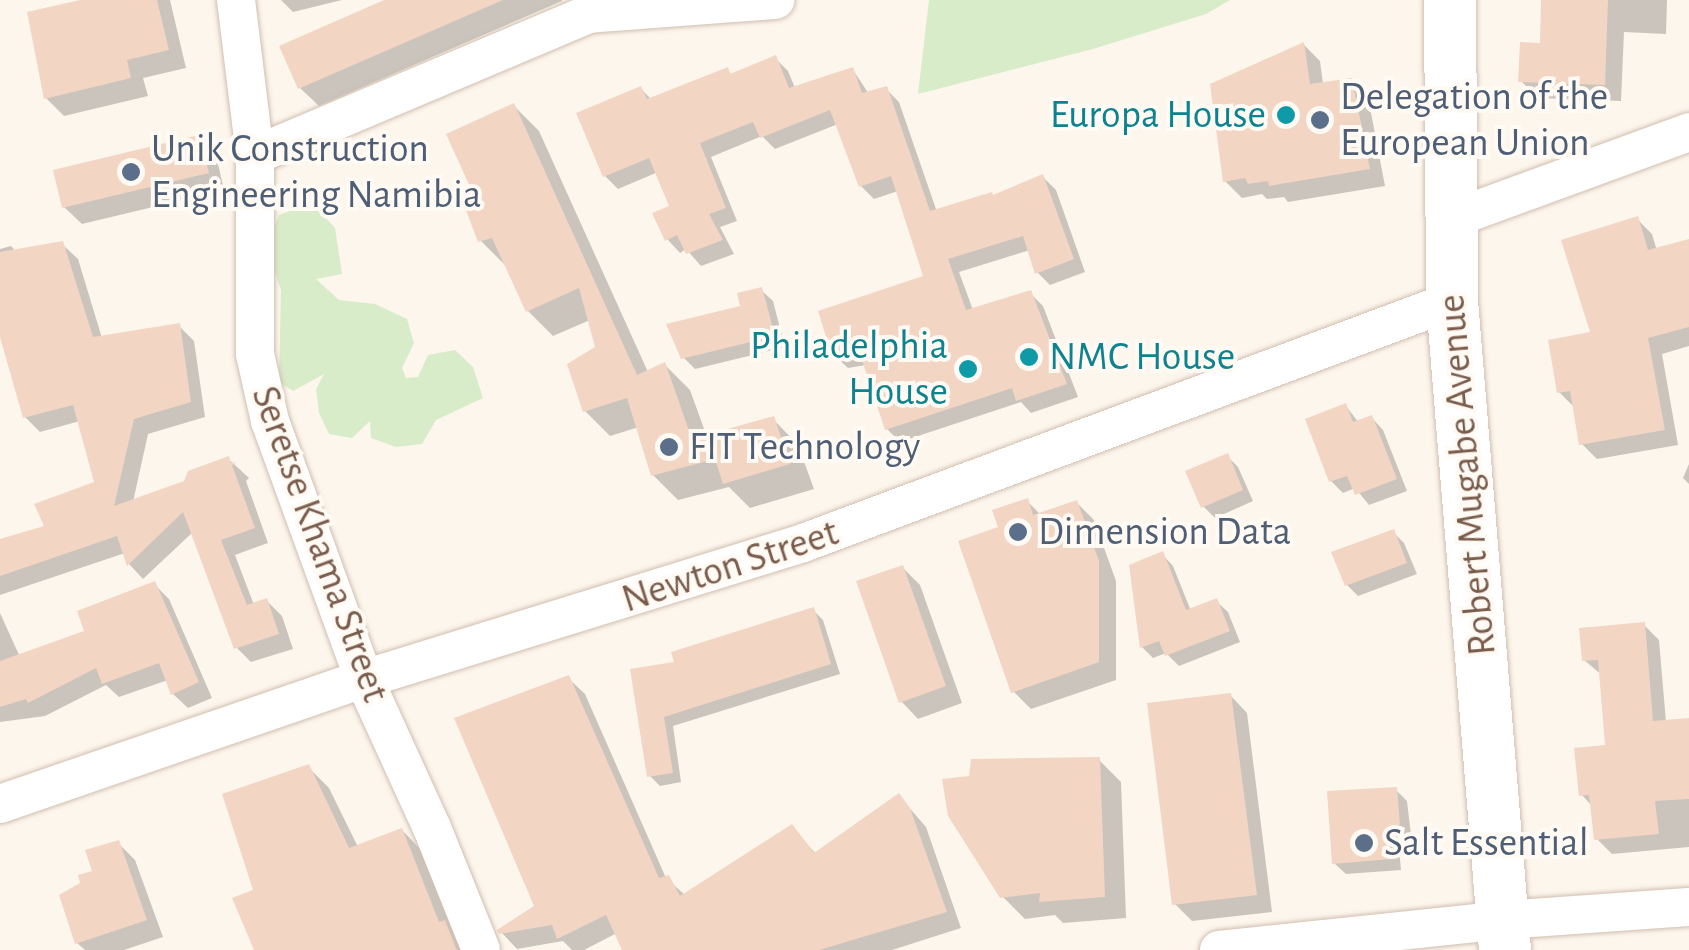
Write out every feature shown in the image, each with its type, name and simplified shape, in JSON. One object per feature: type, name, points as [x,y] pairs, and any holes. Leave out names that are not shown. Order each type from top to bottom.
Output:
[{"type":"main road","name":"Robert Mugabe Avenue","points":[[1450,0],[1452,301],[1504,935]]},
{"type":"street","name":"Seretse Khama Street","points":[[236,0],[255,155],[254,354],[283,462],[364,679],[432,828],[481,950]]},
{"type":"street","points":[[255,155],[588,14],[775,0]]},
{"type":"street","points":[[1449,220],[1689,132]]},
{"type":"street","name":"Newton Street","points":[[0,804],[364,679],[803,544],[1452,301]]},
{"type":"street","points":[[1219,950],[1504,935],[1689,907]]},
{"type":"green space","points":[[929,0],[1230,0],[1206,14],[1093,49],[918,94]]},
{"type":"green space","points":[[298,208],[318,209],[335,228],[342,274],[316,279],[339,300],[375,304],[407,319],[414,343],[402,368],[406,378],[418,377],[428,355],[455,350],[473,367],[483,398],[436,420],[422,444],[396,447],[371,438],[370,421],[352,438],[329,434],[319,413],[316,389],[324,374],[293,391],[279,382],[281,290],[273,267],[272,232],[279,215]]},
{"type":"building","points":[[80,0],[157,0],[169,50],[127,60],[131,78],[44,99],[27,12]]},
{"type":"building","points":[[384,0],[503,0],[298,89],[279,46]]},
{"type":"building","points":[[1541,0],[1608,0],[1605,85],[1518,82],[1520,42],[1540,43]]},
{"type":"building","name":"Europa House","points":[[1304,42],[1310,84],[1352,78],[1370,169],[1269,186],[1268,181],[1248,184],[1245,178],[1223,182],[1210,84]]},
{"type":"building","points":[[776,55],[789,88],[853,67],[862,93],[887,86],[930,211],[992,192],[993,195],[1043,174],[1074,259],[1035,274],[1023,236],[948,259],[966,310],[1031,290],[1067,384],[1016,401],[1012,388],[885,430],[859,351],[832,356],[818,311],[923,276],[891,176],[859,187],[830,110],[760,138],[753,122],[700,143],[726,208],[709,214],[723,240],[686,254],[677,235],[665,241],[652,213],[669,206],[649,158],[603,177],[576,113],[641,86],[647,99],[728,67],[730,74]]},
{"type":"building","points":[[514,103],[637,375],[665,362],[692,439],[774,416],[790,464],[723,484],[715,459],[651,476],[627,398],[583,412],[567,364],[595,347],[579,288],[526,312],[492,238],[478,242],[464,205],[476,200],[446,134]]},
{"type":"building","name":"Unik Construction Engineering Namibia","points":[[199,135],[209,173],[62,208],[53,170]]},
{"type":"building","points":[[1638,216],[1648,250],[1689,239],[1689,327],[1648,338],[1665,430],[1579,445],[1570,391],[1557,393],[1548,340],[1590,332],[1561,240]]},
{"type":"building","points":[[63,241],[93,337],[180,323],[191,402],[134,419],[114,506],[184,481],[188,471],[229,456],[231,463],[236,462],[232,465],[255,528],[221,540],[247,605],[267,598],[279,634],[234,649],[183,512],[127,566],[117,536],[0,576],[0,539],[44,526],[34,504],[94,482],[73,405],[23,418],[0,337],[0,252]]},
{"type":"building","points":[[762,287],[775,336],[681,359],[666,324],[740,306],[737,293]]},
{"type":"building","points":[[1346,403],[1353,422],[1372,415],[1397,479],[1355,495],[1347,476],[1329,482],[1305,419]]},
{"type":"building","points":[[1228,453],[1243,490],[1201,508],[1185,471]]},
{"type":"building","points":[[1028,498],[1033,515],[1077,500],[1099,561],[1099,662],[1011,693],[958,541],[998,527],[992,510]]},
{"type":"building","points":[[1394,529],[1407,563],[1345,586],[1331,552]]},
{"type":"building","points":[[1163,551],[1186,610],[1217,598],[1230,631],[1165,656],[1159,641],[1140,648],[1129,565]]},
{"type":"building","points":[[903,565],[946,686],[899,703],[856,581]]},
{"type":"building","points":[[155,581],[199,682],[171,695],[159,663],[102,684],[96,668],[28,703],[26,699],[0,707],[0,661],[84,631],[77,611]]},
{"type":"building","points":[[814,607],[831,664],[664,717],[673,773],[647,777],[630,669],[674,662],[671,652]]},
{"type":"building","points":[[1645,622],[1653,721],[1689,718],[1689,799],[1655,801],[1659,834],[1594,840],[1589,795],[1579,796],[1574,748],[1605,745],[1598,660],[1582,661],[1579,628]]},
{"type":"building","points":[[569,675],[659,878],[669,875],[680,896],[792,824],[814,853],[899,793],[910,808],[947,912],[819,950],[622,950],[606,915],[557,939],[552,925],[499,934],[497,930],[534,906],[454,718]]},
{"type":"building","points":[[1231,693],[1257,895],[1172,905],[1147,703]]},
{"type":"building","points":[[1100,757],[1105,897],[1039,902],[1040,893],[1000,898],[948,816],[942,779],[969,776],[971,759]]},
{"type":"building","points":[[309,764],[349,848],[402,828],[439,922],[445,920],[457,950],[254,950],[232,898],[253,890],[222,794]]},
{"type":"building","points":[[1397,787],[1400,825],[1388,826],[1391,859],[1332,864],[1327,791]]},
{"type":"building","points":[[119,840],[147,920],[75,944],[59,895],[80,883],[78,875],[92,871],[85,850]]},
{"type":"place","name":"Europa House","points":[[1286,115]]},
{"type":"place","name":"Delegation of the European Union","points":[[1320,120]]},
{"type":"place","name":"Unik Construction Engineering Namibia","points":[[131,172]]},
{"type":"place","name":"NMC House","points":[[1029,357]]},
{"type":"place","name":"Philadelphia House","points":[[968,369]]},
{"type":"place","name":"FIT Technology","points":[[669,447]]},
{"type":"place","name":"Dimension Data","points":[[1018,532]]},
{"type":"place","name":"Salt Essential","points":[[1364,843]]}]
